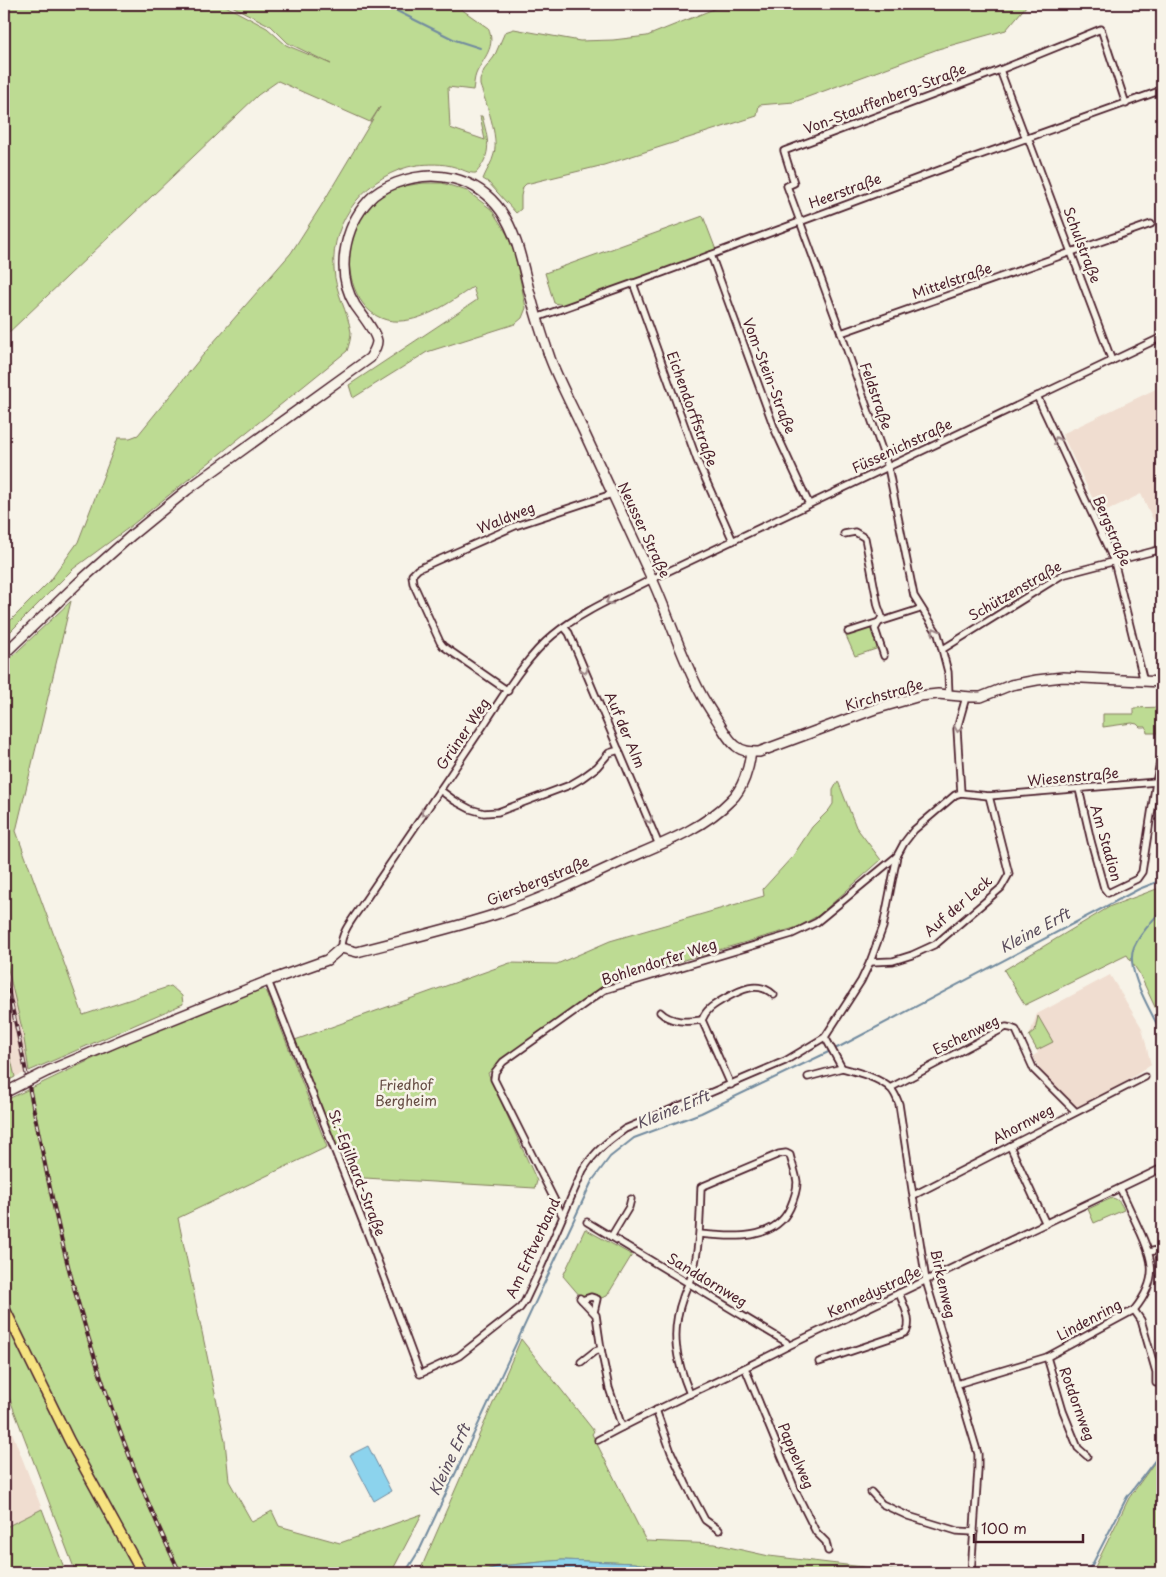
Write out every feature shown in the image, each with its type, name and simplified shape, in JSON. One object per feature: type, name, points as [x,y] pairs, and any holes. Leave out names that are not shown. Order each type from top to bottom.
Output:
[{"type":"main road","name":"Neusser Straße","points":[[4,654],[85,577],[180,496],[370,358],[376,348],[376,338],[350,297],[344,265],[345,248],[354,220],[370,198],[382,190],[413,178],[438,175],[462,181],[475,188],[491,200],[501,211],[515,239],[536,318],[558,375],[652,579],[700,693],[736,747],[751,752]]},
{"type":"main road","name":"Kirchstraße","points":[[751,752],[759,752],[860,715],[920,696],[981,697],[1011,685],[1063,677],[1162,682]]},
{"type":"main road","name":"Giersbergstraße","points":[[341,948],[357,952],[502,912],[529,903],[659,845],[712,817],[732,799],[739,789],[750,764],[751,752]]},
{"type":"main road","points":[[4,1093],[48,1071],[126,1038],[268,981],[327,960],[341,948]]},
{"type":"main road","points":[[4,1308],[69,1440],[142,1573]]},
{"type":"street","points":[[1027,139],[1000,70],[1101,29],[1126,104]]},
{"type":"street","name":"Von-Stauffenberg-Straße","points":[[799,222],[786,186],[794,183],[784,151],[1000,70]]},
{"type":"street","name":"Heerstraße","points":[[536,318],[1162,90]]},
{"type":"street","name":"Schulstraße","points":[[1027,139],[1072,252],[1112,361]]},
{"type":"street","name":"Feldstraße","points":[[799,222],[841,333],[888,467],[914,596],[938,634],[948,672],[949,695]]},
{"type":"street","name":"Mittelstraße","points":[[841,333],[1151,224]]},
{"type":"street","name":"Vom-Stein-Straße","points":[[711,255],[775,430],[809,504]]},
{"type":"street","name":"Eichendorffstraße","points":[[633,283],[697,460],[733,540]]},
{"type":"street","name":"Füssenichstraße","points":[[652,579],[1162,336]]},
{"type":"street","name":"Bergstraße","points":[[1037,396],[1114,561],[1144,682]]},
{"type":"street","name":"Waldweg","points":[[508,690],[443,646],[413,583],[412,575],[418,569],[515,526],[612,494]]},
{"type":"street","points":[[844,534],[855,532],[865,538],[878,606],[882,617],[875,629],[884,656]]},
{"type":"street","name":"Schützenstraße","points":[[943,649],[1062,575],[1162,549]]},
{"type":"street","name":"Grüner Weg","points":[[341,948],[340,942],[345,932],[508,690],[537,652],[551,636],[578,618],[652,579]]},
{"type":"street","points":[[848,632],[921,608]]},
{"type":"street","name":"Auf der Alm","points":[[564,627],[569,633],[659,845]]},
{"type":"street","points":[[842,1068],[824,1036],[861,981],[870,962],[883,927],[897,856],[904,843],[914,830],[948,800],[961,793],[956,730],[966,697]]},
{"type":"street","points":[[440,790],[470,809],[484,813],[498,812],[570,785],[597,767],[609,753],[619,750]]},
{"type":"street","points":[[1156,782],[1162,753]]},
{"type":"street","name":"Wiesenstraße","points":[[961,793],[989,796],[1156,782]]},
{"type":"street","name":"Am Stadion","points":[[1079,789],[1104,888],[1108,892],[1137,878],[1142,872],[1156,782]]},
{"type":"street","name":"Auf der Leck","points":[[870,962],[893,961],[936,944],[1001,888],[1009,874],[989,796]]},
{"type":"street","name":"Bohlendorfer Weg","points":[[562,1215],[494,1079],[495,1072],[504,1062],[604,990],[792,934],[811,925],[897,856]]},
{"type":"street","name":"St.-Egilhard-Straße","points":[[268,981],[370,1240],[420,1374]]},
{"type":"street","points":[[702,1020],[708,1009],[746,988],[761,988],[774,995]]},
{"type":"street","points":[[660,1012],[671,1020],[685,1022],[702,1020]]},
{"type":"street","points":[[702,1020],[731,1085]]},
{"type":"street","name":"Eschenweg","points":[[890,1088],[1006,1027],[1016,1030],[1034,1070],[1075,1111]]},
{"type":"street","name":"Am Erftverband","points":[[420,1374],[459,1356],[520,1308],[541,1267],[583,1170],[592,1156],[603,1145],[625,1128],[785,1061],[824,1036]]},
{"type":"street","points":[[808,1077],[842,1068],[870,1076],[890,1088]]},
{"type":"street","name":"Ahornweg","points":[[914,1195],[1144,1077]]},
{"type":"street","name":"Birkenweg","points":[[890,1088],[899,1104],[926,1281],[978,1454],[971,1573]]},
{"type":"street","points":[[1010,1146],[1046,1224]]},
{"type":"street","points":[[690,1394],[677,1358],[675,1337],[678,1314],[694,1270],[700,1234],[701,1187],[780,1154],[786,1153],[790,1155],[797,1181],[795,1197],[786,1216],[771,1229],[760,1233],[749,1235],[700,1234]]},
{"type":"street","name":"Kennedystraße","points":[[598,1440],[788,1346],[1162,1168]]},
{"type":"street","name":"Lindenring","points":[[957,1384],[1047,1357],[1134,1310],[1144,1298],[1150,1283],[1152,1264],[1150,1252],[1120,1188]]},
{"type":"street","points":[[611,1237],[629,1207],[631,1199]]},
{"type":"street","name":"Sanddornweg","points":[[586,1222],[786,1342],[788,1346]]},
{"type":"street","points":[[1150,1252],[1162,1249]]},
{"type":"street","points":[[819,1362],[905,1333],[908,1330],[909,1323],[899,1293]]},
{"type":"street","points":[[594,1312],[597,1299],[591,1297],[581,1300],[596,1315],[609,1388],[622,1427]]},
{"type":"street","points":[[1134,1310],[1141,1320],[1156,1372],[1156,1383]]},
{"type":"street","points":[[581,1362],[595,1351],[601,1349]]},
{"type":"street","name":"Rotdornweg","points":[[1047,1357],[1066,1418],[1078,1448],[1087,1456]]},
{"type":"street","name":"Pappelweg","points":[[745,1368],[798,1494],[816,1532],[826,1542],[828,1551]]},
{"type":"street","points":[[656,1410],[686,1484],[706,1520],[719,1530]]},
{"type":"street","points":[[872,1492],[882,1504],[908,1516],[957,1531],[974,1532]]},
{"type":"shaded area","points":[[1162,386],[1162,538],[1141,494],[1100,514],[1062,434]]},
{"type":"shaded area","points":[[4,952],[23,1033],[29,1071],[15,1077],[4,1029]]},
{"type":"shaded area","points":[[1110,975],[1142,1028],[1151,1065],[1113,1090],[1076,1107],[1040,1070],[1033,1056],[1038,1053],[1029,1036],[1037,1014]]},
{"type":"shaded area","points":[[4,1412],[42,1509],[4,1528]]},
{"type":"green space","points":[[4,4],[222,4],[267,28],[286,45],[331,64],[288,43],[271,26],[228,4],[454,4],[488,28],[491,41],[488,52],[476,74],[473,90],[448,87],[450,128],[485,140],[480,116],[482,116],[488,146],[485,159],[476,173],[436,164],[417,165],[399,170],[383,178],[368,189],[356,202],[338,233],[334,251],[334,269],[337,286],[351,332],[347,351],[127,529],[73,569],[4,638],[4,627],[50,581],[78,542],[118,438],[130,438],[138,435],[212,344],[291,253],[380,107],[370,122],[278,81],[258,95],[4,337]]},
{"type":"green space","points":[[726,4],[1032,4],[1027,5],[1006,30],[938,49],[794,102],[759,105],[757,116],[604,165],[526,184],[523,187],[521,196],[521,209],[516,213],[483,179],[493,157],[495,138],[480,80],[484,70],[494,57],[505,32],[514,29],[580,41],[647,36]]},
{"type":"green space","points":[[424,183],[442,183],[467,191],[491,209],[507,234],[515,254],[526,308],[522,318],[515,324],[427,352],[353,398],[349,385],[477,300],[473,287],[435,311],[414,319],[393,321],[381,318],[371,312],[357,294],[352,282],[349,258],[352,240],[361,218],[375,200],[391,190]]},
{"type":"green space","points":[[703,216],[716,250],[564,305],[554,303],[545,273]]},
{"type":"green space","points":[[71,601],[16,831],[83,1015],[171,986],[182,996],[183,1004],[29,1071],[23,1033],[4,952],[4,664]]},
{"type":"green space","points":[[870,628],[873,629],[879,648],[855,656],[846,636]]},
{"type":"green space","points":[[1162,707],[1161,733],[1147,733],[1146,727],[1140,727],[1132,723],[1103,727],[1103,714],[1134,714],[1134,708]]},
{"type":"green space","name":"Friedhof Bergheim","points":[[838,781],[856,827],[881,860],[819,915],[798,927],[625,977],[608,984],[488,1073],[537,1181],[535,1188],[348,1177],[295,1040],[510,963],[557,964],[610,941],[764,896],[763,889],[793,856],[812,827],[833,804],[833,790]]},
{"type":"green space","points":[[1162,887],[1162,1022],[1139,973],[1127,955],[1025,1005],[1004,970],[1111,906]]},
{"type":"green space","points":[[262,989],[267,992],[327,1147],[178,1218],[225,1441],[229,1481],[252,1522],[272,1511],[279,1526],[340,1543],[422,1514],[391,1573],[76,1573],[4,1384],[4,1101],[126,1043]]},
{"type":"green space","points":[[1038,1016],[1053,1042],[1037,1050],[1029,1036],[1035,1031]]},
{"type":"green space","points":[[4,1029],[15,1077],[4,1083]]},
{"type":"green space","points":[[1112,1198],[1121,1204],[1124,1210],[1094,1223],[1088,1209]]},
{"type":"green space","points":[[585,1229],[632,1255],[607,1296],[601,1298],[594,1294],[580,1296],[563,1276]]},
{"type":"green space","points":[[521,1339],[594,1431],[592,1434],[646,1541],[715,1544],[769,1556],[915,1573],[687,1573],[634,1563],[562,1560],[500,1566],[476,1573],[419,1573]]},
{"type":"green space","points":[[1162,1452],[1162,1573],[1093,1573],[1129,1498]]},
{"type":"green space","points":[[42,1509],[66,1573],[4,1573],[4,1528]]},
{"type":"water","points":[[368,1446],[391,1491],[374,1501],[350,1455]]},
{"type":"water","points":[[562,1560],[634,1563],[687,1573],[476,1573],[500,1566]]},
{"type":"waterway","points":[[383,4],[455,40],[480,48]]},
{"type":"waterway","name":"Kleine Erft","points":[[405,1573],[420,1549],[592,1181],[610,1157],[634,1138],[701,1113],[841,1046],[1139,889],[1162,880]]},
{"type":"waterway","name":"Kleine Erft","points":[[1162,909],[1140,937],[1134,947],[1132,956],[1140,991],[1162,1034]]},
{"type":"waterway","name":"Kleine Erft","points":[[1084,1573],[1092,1565],[1127,1497],[1156,1459],[1162,1447]]},
{"type":"railway","points":[[4,973],[65,1254],[88,1336],[129,1456],[180,1573]]}]
